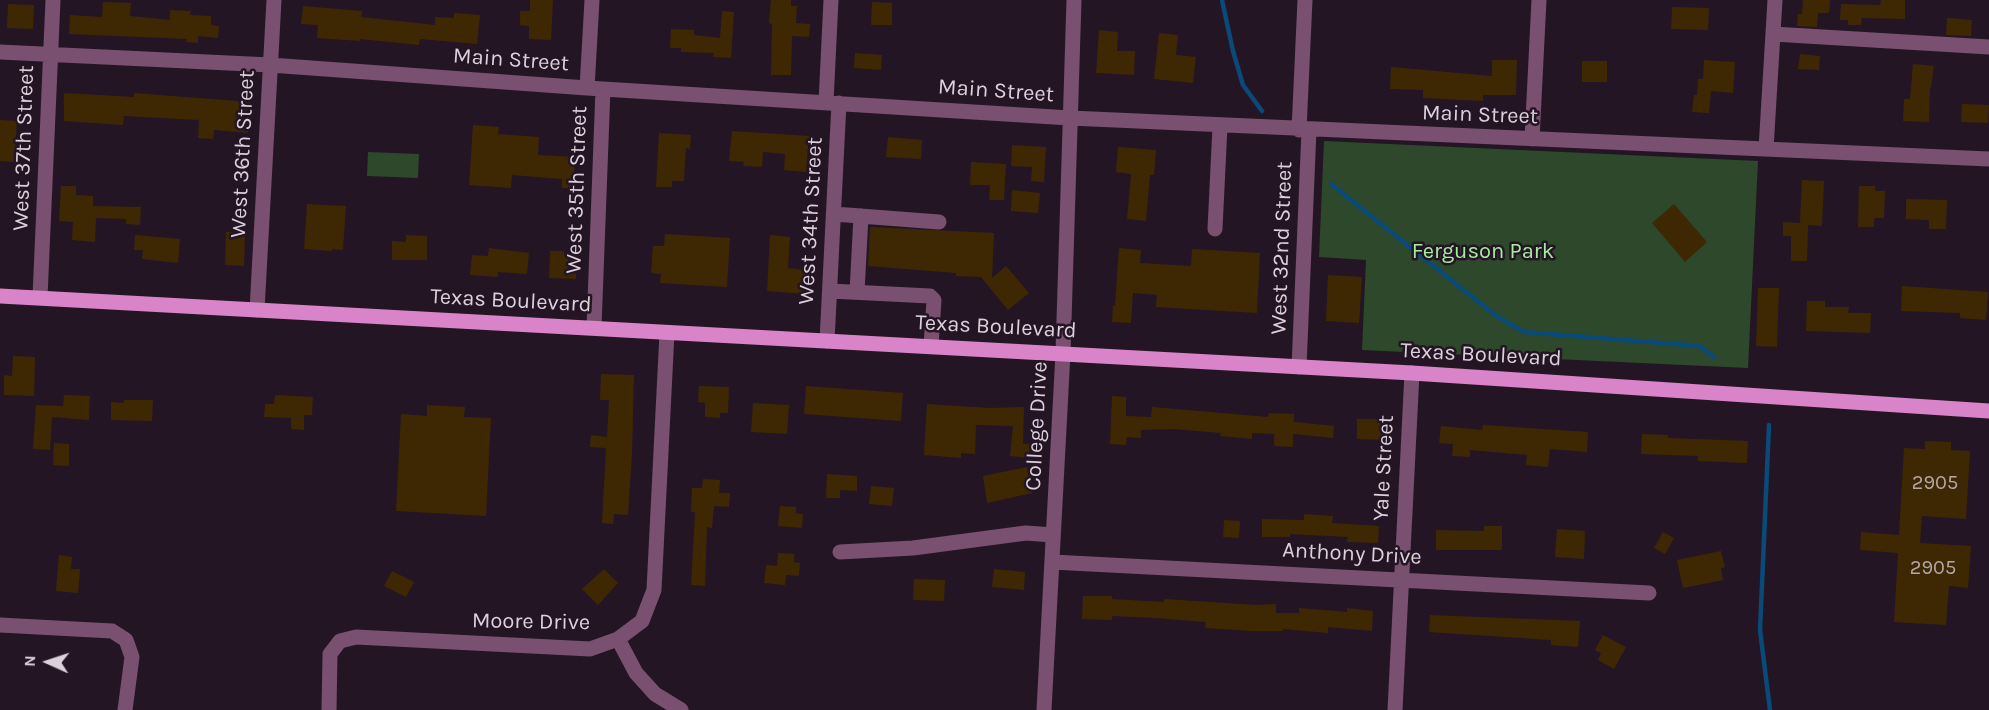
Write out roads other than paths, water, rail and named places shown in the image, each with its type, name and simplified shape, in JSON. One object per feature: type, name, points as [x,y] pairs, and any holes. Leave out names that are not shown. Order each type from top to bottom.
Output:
[{"type":"main road","name":"Texas Boulevard","points":[[0,296],[1412,373],[1989,411]]},
{"type":"street","name":"West 37th Street","points":[[40,297],[53,0]]},
{"type":"street","name":"West 36th Street","points":[[257,310],[274,0]]},
{"type":"street","name":"West 35th Street","points":[[592,0],[595,89],[594,327]]},
{"type":"street","name":"West 34th Street","points":[[827,341],[834,214],[831,0]]},
{"type":"street","name":"College Drive","points":[[1044,710],[1063,353],[1074,0]]},
{"type":"street","name":"West 32nd Street","points":[[1299,367],[1305,0]]},
{"type":"street","points":[[1532,139],[1539,0]]},
{"type":"street","points":[[1766,149],[1775,0]]},
{"type":"street","points":[[1773,34],[1989,47]]},
{"type":"street","name":"Main Street","points":[[0,52],[270,65],[595,89],[1070,118],[1989,159]]},
{"type":"street","points":[[1215,229],[1220,126]]},
{"type":"street","points":[[834,214],[939,222]]},
{"type":"street","points":[[857,292],[861,216]]},
{"type":"street","points":[[830,291],[930,296],[934,300],[931,346]]},
{"type":"street","name":"Moore Drive","points":[[329,710],[330,654],[340,641],[356,637],[590,650],[618,639],[642,621],[654,590],[667,333]]},
{"type":"street","name":"Yale Street","points":[[1395,710],[1412,373]]},
{"type":"street","points":[[840,552],[914,548],[1026,533],[1053,534]]},
{"type":"street","name":"Anthony Drive","points":[[1052,562],[1649,593]]},
{"type":"street","points":[[0,625],[112,631],[126,640],[132,657],[125,710]]},
{"type":"street","points":[[618,639],[636,673],[655,694],[681,710]]},
{"type":"waterway","points":[[1222,0],[1243,85],[1262,111]]},
{"type":"waterway","points":[[1331,184],[1495,315],[1524,332],[1700,346],[1714,357]]},
{"type":"waterway","points":[[1769,425],[1760,630],[1770,710]]},
{"type":"park label","name":"Ferguson Park","points":[[1483,252]]}]
